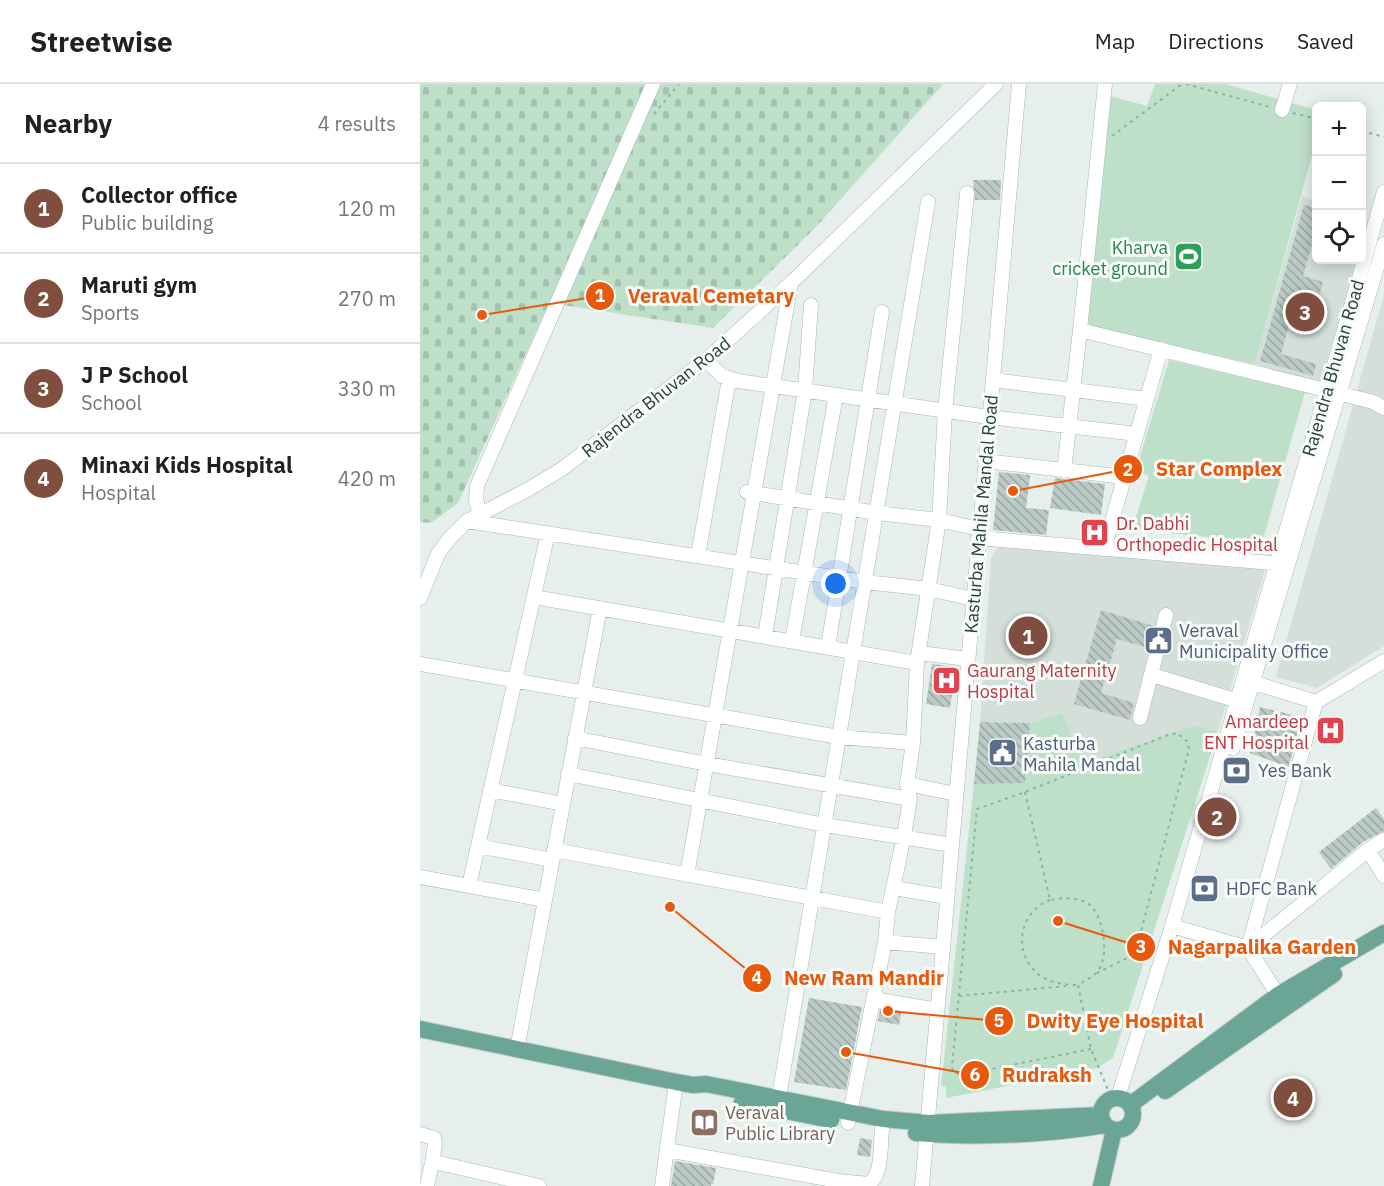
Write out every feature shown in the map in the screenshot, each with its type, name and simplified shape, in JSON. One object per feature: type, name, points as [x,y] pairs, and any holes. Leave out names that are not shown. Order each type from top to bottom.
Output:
[{"type":"main road","points":[[1123,1103],[1278,995],[1384,933]]},
{"type":"main road","points":[[1101,1186],[1107,1123],[1104,1104],[1123,1103],[1384,945]]},
{"type":"main road","points":[[420,1029],[685,1084],[706,1084],[778,1104],[848,1118],[882,1130],[927,1128]]},
{"type":"main road","points":[[848,1118],[883,1119],[927,1128],[985,1134],[1053,1131],[1107,1123],[1119,1130],[1128,1125],[1123,1103]]},
{"type":"street","points":[[480,514],[476,500],[477,486],[652,84]]},
{"type":"street","name":"Rajendra Bhuvan Road","points":[[420,598],[438,554],[448,539],[467,521],[562,469],[706,360],[791,283],[996,84]]},
{"type":"street","name":"Kasturba Mahila Mandal Road","points":[[922,1186],[1019,84]]},
{"type":"street","points":[[1064,471],[1105,84]]},
{"type":"street","points":[[1282,110],[1290,84]]},
{"type":"street","name":"Rajendra Bhuvan Road","points":[[1333,392],[1356,287],[1384,192]]},
{"type":"street","points":[[848,1118],[874,999],[910,799],[907,784],[913,743],[918,658],[939,520],[945,411],[967,193]]},
{"type":"street","points":[[778,1104],[928,202]]},
{"type":"street","points":[[1123,1103],[1333,392],[1371,292],[1384,244]]},
{"type":"street","points":[[687,875],[742,563],[750,493],[773,385],[791,283]]},
{"type":"street","points":[[1356,287],[1371,292]]},
{"type":"street","points":[[765,636],[805,390],[811,305]]},
{"type":"street","points":[[828,647],[882,312]]},
{"type":"street","points":[[1080,330],[1373,402],[1384,408]]},
{"type":"street","points":[[1104,549],[1161,349]]},
{"type":"street","points":[[706,360],[717,372],[729,379],[989,417],[1137,434]]},
{"type":"street","points":[[698,556],[729,379]]},
{"type":"street","points":[[993,380],[1147,399]]},
{"type":"street","points":[[792,641],[836,395]]},
{"type":"street","points":[[985,461],[1125,477]]},
{"type":"street","points":[[750,493],[877,513],[939,520],[979,533],[1104,549],[1283,564]]},
{"type":"street","points":[[467,521],[865,582],[929,589],[973,599]]},
{"type":"street","points":[[469,886],[548,533]]},
{"type":"street","points":[[534,597],[731,629],[854,652],[918,658],[968,659]]},
{"type":"street","points":[[517,1049],[600,608]]},
{"type":"street","points":[[1140,718],[1166,615]]},
{"type":"street","points":[[1248,948],[1316,702],[1384,661]]},
{"type":"street","points":[[420,664],[839,737],[913,743]]},
{"type":"street","points":[[1152,675],[1242,702]]},
{"type":"street","points":[[1248,681],[1316,702]]},
{"type":"street","points":[[575,738],[707,764],[910,799]]},
{"type":"street","points":[[568,774],[825,825],[952,845]]},
{"type":"street","points":[[907,784],[956,794]]},
{"type":"street","points":[[490,790],[563,804]]},
{"type":"street","points":[[1248,948],[1368,850],[1384,840]]},
{"type":"street","points":[[478,846],[687,875],[888,912]]},
{"type":"street","points":[[1368,850],[1384,876]]},
{"type":"street","points":[[420,877],[545,900]]},
{"type":"street","points":[[894,888],[947,897]]},
{"type":"street","points":[[1176,927],[1248,948],[1278,995]]},
{"type":"street","points":[[885,942],[943,947]]},
{"type":"street","points":[[874,999],[937,1010]]},
{"type":"street","points":[[662,1186],[667,1150],[685,1084]]},
{"type":"street","points":[[667,1150],[838,1181],[869,1184],[873,1181],[878,1169],[882,1130]]},
{"type":"street","points":[[420,1134],[434,1138],[435,1144],[427,1186]]},
{"type":"street","points":[[432,1164],[439,1163],[539,1186]]},
{"type":"path","points":[[634,127],[651,117],[679,84]]},
{"type":"path","points":[[1098,147],[1184,84],[1312,118]]},
{"type":"path","points":[[1366,132],[1384,137]]},
{"type":"path","points":[[959,996],[1077,985],[1135,954],[1189,749],[1188,742],[1177,733],[977,809],[952,1066],[953,1072],[962,1075],[1092,1049]]},
{"type":"path","points":[[1025,792],[1050,900]]},
{"type":"path","points":[[1077,985],[1064,985],[1046,980],[1032,969],[1025,953],[1022,935],[1027,918],[1037,907],[1050,900],[1071,898],[1092,907],[1098,917],[1105,942],[1101,965],[1097,973]]},
{"type":"path","points":[[1077,985],[1092,1049],[1123,1103]]},
{"type":"shaded area","points":[[1302,196],[1312,200],[1312,264],[1355,264],[1321,383],[1255,364]]},
{"type":"shaded area","points":[[1384,295],[1384,646],[1317,688],[1276,677]]},
{"type":"shaded area","name":"Veraval Municipality Office","points":[[1006,545],[1080,554],[1266,567],[1218,732],[1195,725],[1083,763],[1062,713],[1030,723],[980,722],[991,558],[997,549]]},
{"type":"green space","points":[[420,84],[943,84],[816,227],[713,328],[549,303],[458,503],[431,523],[420,522]]},
{"type":"green space","name":"Kharva cricket ground","points":[[1155,84],[1226,84],[1312,109],[1312,155],[1255,364],[1103,331],[1089,324],[1087,317],[1110,96],[1147,106]]},
{"type":"green space","points":[[1169,360],[1305,392],[1262,543],[1132,529],[1149,476],[1136,470]]},
{"type":"green space","points":[[1062,713],[1083,763],[1195,725],[1218,732],[1113,1058],[1097,1068],[946,1098],[946,1087],[941,1086],[974,784],[1024,783],[1030,723]]},
{"type":"building","points":[[973,180],[1001,180],[1000,200],[975,200]]},
{"type":"building","points":[[1304,205],[1312,207],[1312,244],[1303,276],[1323,282],[1316,309],[1295,303],[1281,354],[1316,364],[1313,376],[1260,361]]},
{"type":"building","points":[[999,472],[1030,475],[1026,508],[1049,510],[1046,535],[993,530]]},
{"type":"building","points":[[1055,478],[1105,484],[1101,515],[1050,508]]},
{"type":"building","points":[[1101,610],[1154,626],[1148,648],[1117,639],[1101,693],[1134,703],[1130,720],[1074,704]]},
{"type":"building","points":[[932,664],[956,667],[950,708],[926,704]]},
{"type":"building","points":[[1260,707],[1301,717],[1289,767],[1250,753]]},
{"type":"building","name":"Kasturba Mahila Mandal","points":[[980,722],[1030,723],[1025,783],[974,784]]},
{"type":"building","points":[[1376,808],[1384,819],[1384,831],[1363,842],[1331,869],[1319,852]]},
{"type":"building","points":[[809,998],[862,1007],[846,1090],[794,1082]]},
{"type":"building","points":[[880,1009],[901,1013],[899,1025],[878,1021]]},
{"type":"building","points":[[1302,1088],[1303,1103],[1279,1104],[1278,1089]]},
{"type":"building","points":[[860,1138],[872,1140],[870,1157],[857,1155]]},
{"type":"building","points":[[675,1161],[716,1168],[713,1184],[711,1186],[671,1186]]},
{"type":"place","name":"Kharva cricket ground","points":[[1189,257]]},
{"type":"place","name":"J P School","points":[[1305,312]]},
{"type":"place","name":"Veraval Cemetary","points":[[482,315]]},
{"type":"place","name":"Star Complex","points":[[1013,491]]},
{"type":"place","name":"Dr. Dabhi Orthopedic Hospital","points":[[1095,533]]},
{"type":"place","name":"Collector office","points":[[1028,636]]},
{"type":"place","name":"Veraval Municipality Office","points":[[1158,640]]},
{"type":"place","name":"Gaurang Maternity Hospital","points":[[946,680]]},
{"type":"place","name":"Amardeep ENT Hospital","points":[[1330,731]]},
{"type":"place","name":"Kasturba Mahila Mandal","points":[[1002,753]]},
{"type":"place","name":"Yes Bank","points":[[1237,770]]},
{"type":"place","name":"Maruti gym","points":[[1217,817]]},
{"type":"place","name":"HDFC Bank","points":[[1205,888]]},
{"type":"place","name":"New Ram Mandir","points":[[670,907]]},
{"type":"place","name":"Nagarpalika Garden","points":[[1058,921]]},
{"type":"place","name":"Dwity Eye Hospital","points":[[888,1011]]},
{"type":"place","name":"Rudraksh","points":[[846,1052]]},
{"type":"place","name":"Minaxi Kids Hospital","points":[[1293,1098]]},
{"type":"place","name":"Veraval Public Library","points":[[704,1122]]}]
